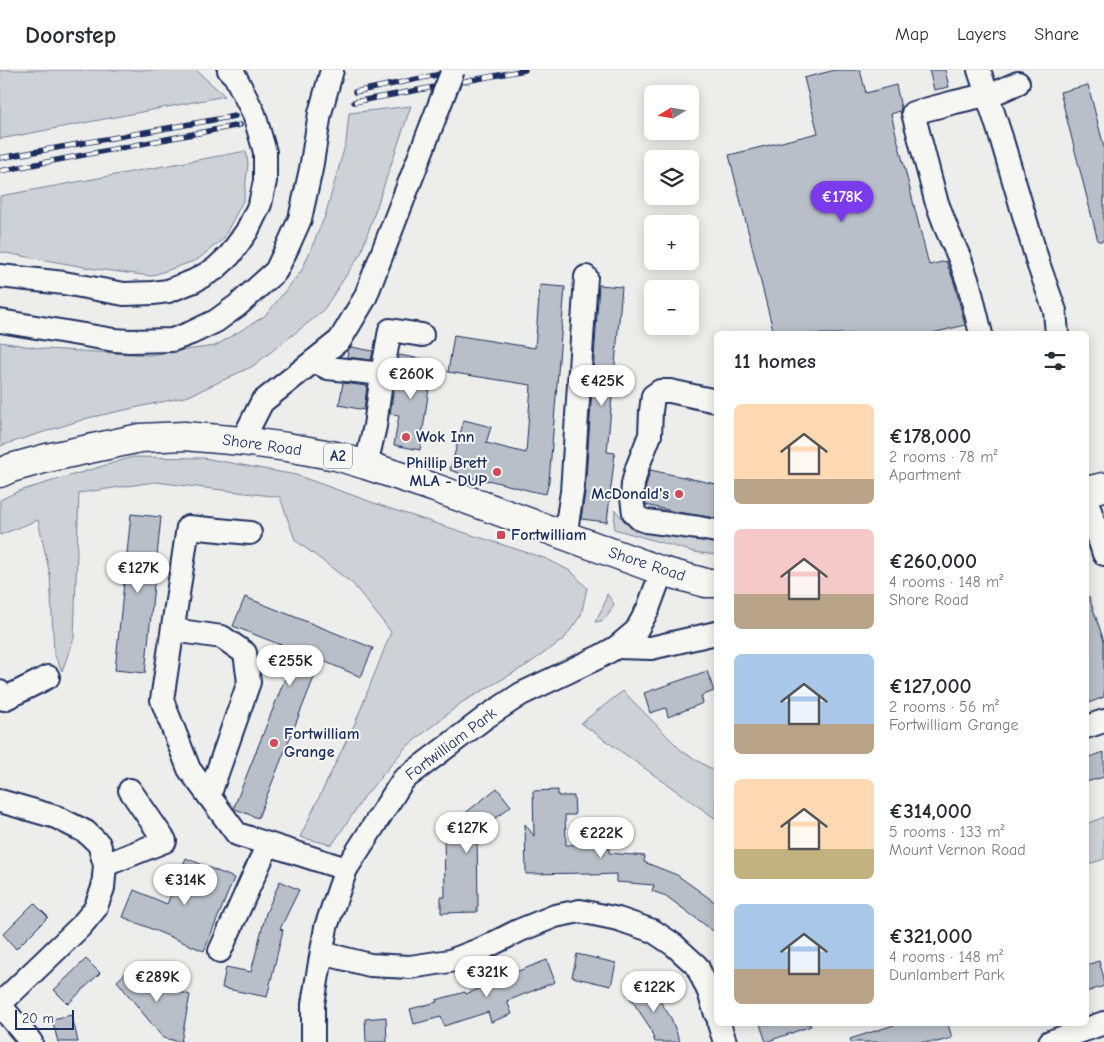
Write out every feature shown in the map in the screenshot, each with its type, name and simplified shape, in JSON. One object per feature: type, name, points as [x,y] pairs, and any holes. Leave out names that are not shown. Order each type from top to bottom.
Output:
[{"type":"main road","name":"Shore Road","points":[[0,473],[48,458],[140,438],[184,436],[242,441],[336,456],[366,465],[662,571],[706,583],[714,583]]},
{"type":"main road","points":[[1089,490],[1104,487]]},
{"type":"street","points":[[0,276],[64,283],[124,294],[168,291],[194,281],[215,269],[230,255],[247,231],[260,204],[265,181],[265,152],[254,114],[235,76],[229,70]]},
{"type":"street","points":[[0,321],[130,341],[172,340],[216,322],[276,271],[288,246],[300,219],[311,169],[320,113],[332,70]]},
{"type":"street","points":[[242,441],[262,402],[340,340],[365,298],[452,70]]},
{"type":"street","points":[[980,70],[1055,311],[1057,331]]},
{"type":"street","points":[[980,331],[970,285],[936,200],[913,114],[988,96],[1018,83]]},
{"type":"street","points":[[565,536],[572,492],[586,277]]},
{"type":"street","points":[[366,465],[375,426],[390,330],[422,335]]},
{"type":"street","points":[[314,361],[328,368],[382,374]]},
{"type":"street","points":[[714,401],[670,390],[660,391],[653,396],[650,435],[635,476],[632,498],[634,513],[640,519],[714,531]]},
{"type":"street","points":[[1089,507],[1104,554]]},
{"type":"street","points":[[250,533],[188,527],[162,700],[189,769],[237,834],[346,869]]},
{"type":"street","name":"Fortwilliam Park","points":[[313,1042],[312,1004],[326,927],[346,869],[403,780],[486,717],[521,694],[618,647],[636,631],[648,608],[662,571]]},
{"type":"street","points":[[173,630],[222,638],[245,653],[249,682],[209,796]]},
{"type":"street","points":[[618,647],[651,648],[714,633]]},
{"type":"street","points":[[0,692],[4,699],[48,677]]},
{"type":"street","points":[[1089,727],[1104,721]]},
{"type":"street","points":[[105,865],[165,841],[130,790]]},
{"type":"street","points":[[0,801],[56,817],[86,832],[99,844],[105,865],[103,888],[95,909],[81,926],[0,1004],[31,1042]]},
{"type":"street","points":[[220,952],[268,844]]},
{"type":"street","points":[[322,953],[370,965],[410,967],[450,961],[554,916],[580,911],[618,919],[653,931],[674,944],[697,966],[714,1008]]},
{"type":"street","points":[[1050,1042],[1104,1022]]},
{"type":"street","points":[[720,1026],[725,1042]]},
{"type":"shaded area","points":[[0,70],[196,70],[225,96],[0,139]]},
{"type":"shaded area","points":[[411,106],[361,253],[322,312],[253,366],[189,396],[88,418],[0,446],[0,342],[45,349],[149,355],[215,346],[265,316],[302,270],[325,216],[346,142],[349,113]]},
{"type":"shaded area","points":[[246,151],[248,164],[244,199],[223,239],[197,260],[151,276],[96,269],[0,252],[0,196]]},
{"type":"shaded area","points":[[133,457],[204,458],[296,475],[391,509],[547,559],[572,572],[587,588],[581,615],[564,639],[527,665],[461,703],[405,748],[365,796],[332,845],[300,837],[356,721],[391,632],[353,584],[295,540],[280,497],[155,482],[79,493],[74,638],[62,671],[54,654],[50,575],[38,520],[0,535],[0,500],[19,491]]},
{"type":"shaded area","points":[[615,510],[629,526],[714,541],[714,555],[694,552],[614,529]]},
{"type":"shaded area","points":[[607,594],[614,604],[605,619],[595,622],[604,605]]},
{"type":"shaded area","points":[[623,691],[682,751],[714,771],[714,818],[581,723]]},
{"type":"shaded area","points":[[1104,817],[1104,859],[1089,864],[1089,823]]},
{"type":"building","points":[[835,70],[860,70],[866,93],[896,85],[901,108],[900,111],[891,114],[929,265],[946,261],[954,282],[965,325],[941,331],[773,331],[729,155],[818,133],[804,78]]},
{"type":"building","points":[[929,70],[945,70],[949,87],[934,90]]},
{"type":"building","points":[[1088,85],[1104,147],[1104,241],[1098,241],[1060,92]]},
{"type":"building","points":[[540,285],[565,287],[549,481],[546,494],[472,478],[450,470],[464,420],[491,427],[486,443],[526,453],[531,385],[448,372],[454,335],[535,348]]},
{"type":"building","points":[[599,285],[622,287],[607,452],[615,453],[607,522],[581,519],[585,493]]},
{"type":"building","points":[[351,347],[373,351],[371,360],[347,357],[348,350]]},
{"type":"building","points":[[399,355],[433,361],[420,450],[394,445],[399,415],[390,414]]},
{"type":"building","points":[[343,383],[367,386],[364,410],[339,405]]},
{"type":"building","name":"McDonald's","points":[[650,470],[714,484],[714,518],[646,505],[646,486]]},
{"type":"building","points":[[131,514],[161,517],[145,673],[115,670]]},
{"type":"building","name":"Fortwilliam Grange","points":[[245,597],[373,648],[361,677],[321,660],[258,818],[234,807],[296,651],[233,626]]},
{"type":"building","points":[[1089,597],[1104,641],[1104,697],[1089,703]]},
{"type":"building","points":[[707,671],[714,691],[701,696],[703,703],[668,717],[666,708],[650,713],[644,693]]},
{"type":"building","points":[[1104,752],[1104,777],[1089,781],[1089,757]]},
{"type":"building","points":[[497,788],[511,806],[477,833],[477,912],[441,913],[441,897],[445,897],[444,830]]},
{"type":"building","points":[[558,790],[558,796],[574,796],[575,815],[565,815],[566,845],[609,844],[609,853],[645,856],[644,862],[677,875],[714,902],[714,932],[666,896],[652,891],[654,885],[616,882],[616,874],[526,874],[525,824],[534,836],[533,791]]},
{"type":"building","points":[[186,858],[234,878],[204,951],[123,917],[134,890],[167,904]]},
{"type":"building","points":[[280,881],[299,890],[280,929],[283,930],[267,997],[222,988],[226,967],[251,972],[266,913]]},
{"type":"building","points":[[34,903],[48,917],[16,949],[3,934]]},
{"type":"building","points":[[577,954],[616,963],[611,986],[572,977]]},
{"type":"building","points":[[86,959],[100,973],[68,1004],[54,990]]},
{"type":"building","points":[[547,960],[555,982],[507,1001],[512,1014],[491,1022],[488,1012],[444,1026],[441,1017],[414,1024],[410,1009],[465,992],[466,994]]},
{"type":"building","points":[[1099,961],[1104,978],[1104,986],[1089,991],[1089,964]]},
{"type":"building","points":[[135,964],[152,983],[190,995],[181,1042],[163,1038],[117,981]]},
{"type":"building","points":[[646,979],[671,1018],[680,1042],[655,1042],[649,1026],[627,993]]},
{"type":"building","points":[[72,1015],[78,1042],[58,1042],[52,1019]]},
{"type":"building","points":[[386,1017],[387,1042],[366,1042],[365,1019]]},
{"type":"building","points":[[761,1026],[811,1026],[766,1042]]},
{"type":"building","points":[[891,1026],[949,1026],[952,1038],[937,1042],[851,1042],[850,1039]]},
{"type":"railway","points":[[355,92],[460,70]]},
{"type":"railway","points":[[354,102],[525,70]]},
{"type":"railway","points":[[0,158],[235,116]]},
{"type":"railway","points":[[0,171],[240,125]]},
{"type":"place","name":"Wok Inn","points":[[406,437]]},
{"type":"place","name":"Phillip Brett MLA - DUP","points":[[497,472]]},
{"type":"place","name":"McDonald's","points":[[679,494]]},
{"type":"place","name":"Fortwilliam","points":[[501,535]]},
{"type":"place","name":"Fortwilliam Grange","points":[[274,743]]}]
